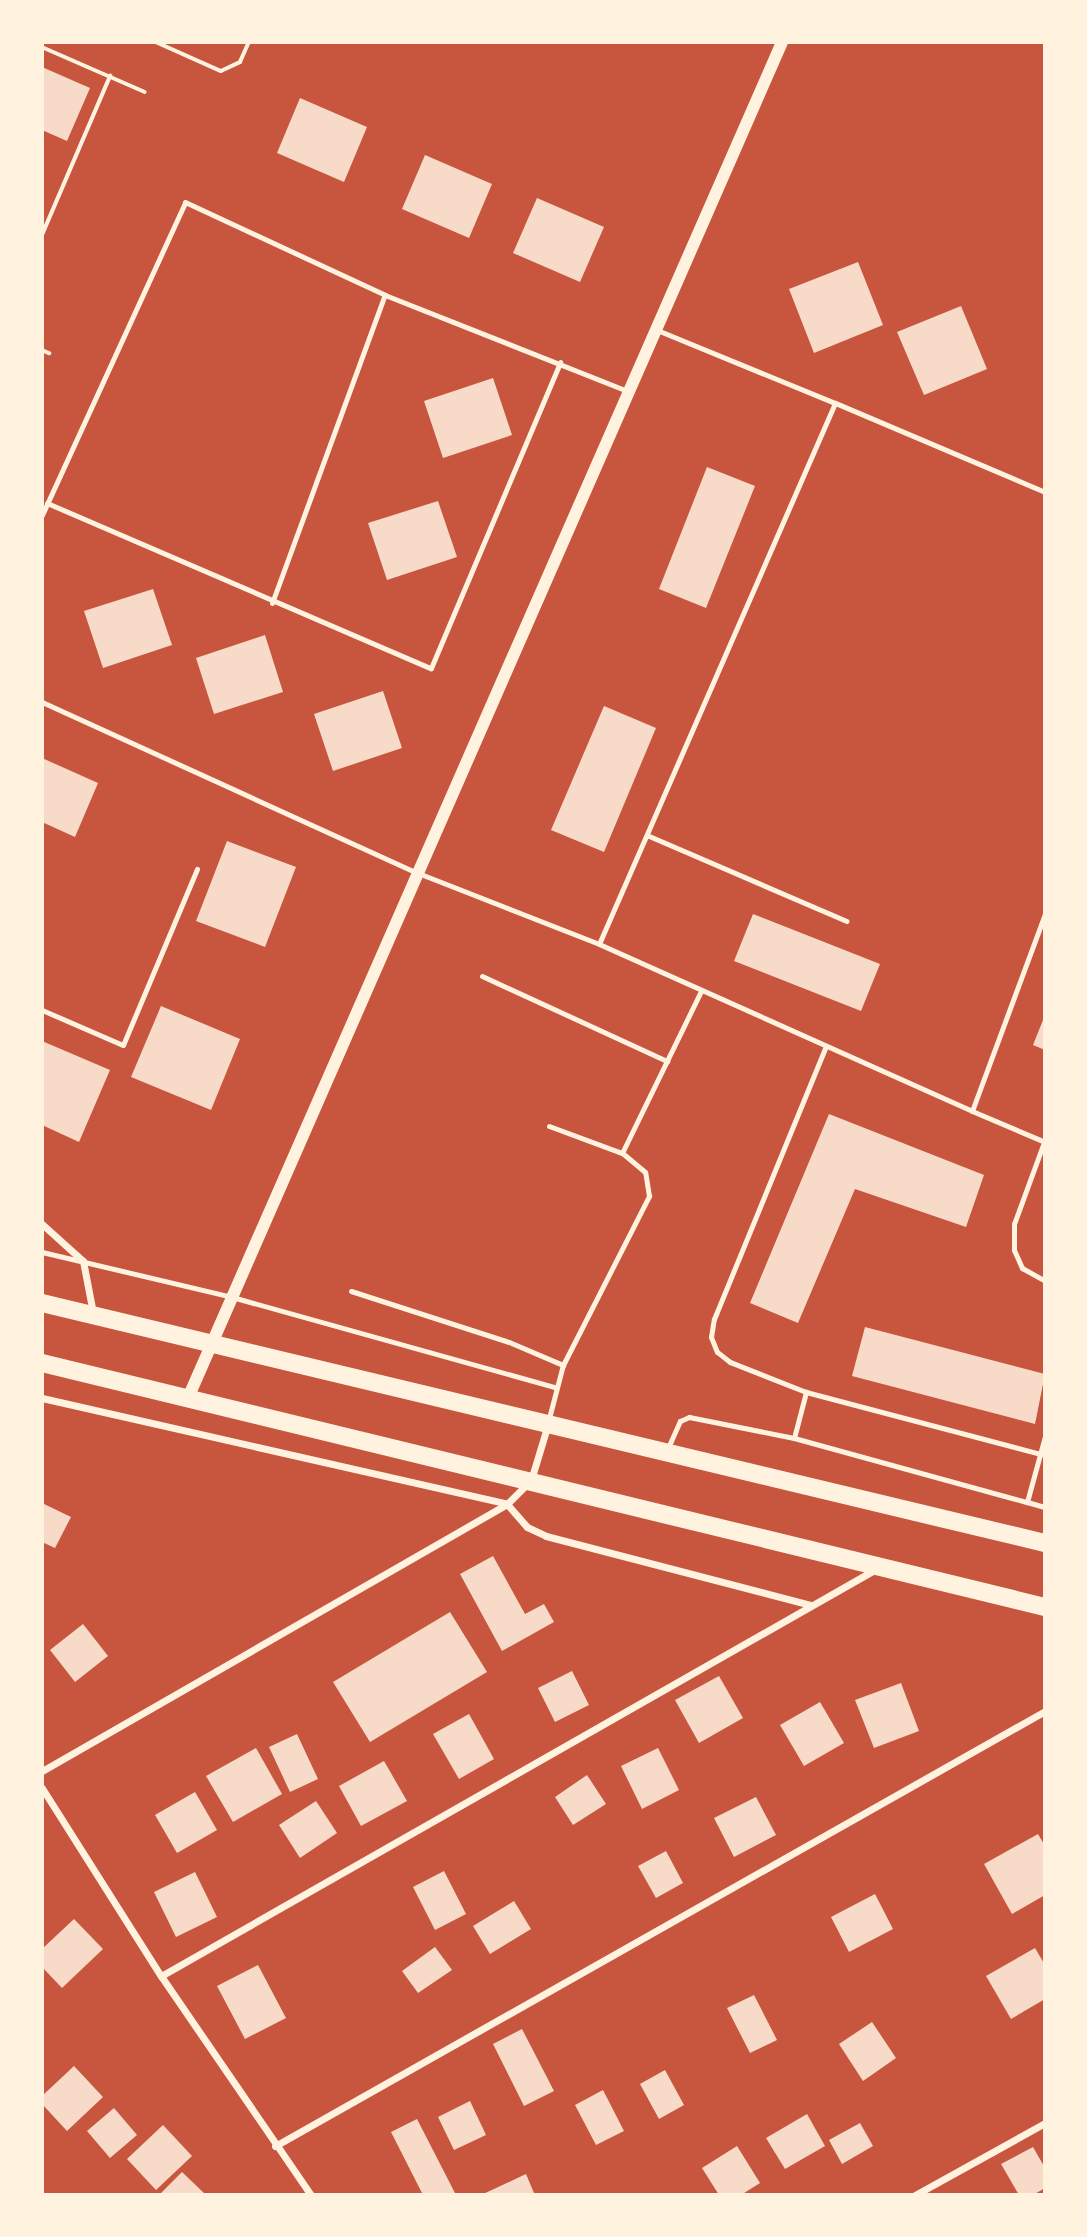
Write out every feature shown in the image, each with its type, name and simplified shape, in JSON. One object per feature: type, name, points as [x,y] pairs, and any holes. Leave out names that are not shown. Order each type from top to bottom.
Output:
[{"type":"main road","points":[[42,1303],[210,1346],[1045,1543]]},
{"type":"main road","points":[[42,1363],[1045,1607]]},
{"type":"street","points":[[188,1398],[654,328],[782,42]]},
{"type":"street","points":[[42,1224],[83,1261],[93,1316]]},
{"type":"street","points":[[42,1398],[507,1504],[527,1527],[546,1536],[811,1605]]},
{"type":"street","points":[[42,1772],[507,1504],[531,1480],[548,1424]]},
{"type":"street","points":[[161,1976],[879,1567]]},
{"type":"street","points":[[275,2146],[1045,1712]]},
{"type":"street","points":[[42,1788],[161,1976],[311,2195]]},
{"type":"street","points":[[915,2195],[1045,2123]]},
{"type":"lane","points":[[42,515],[185,202],[385,295],[560,362],[627,391]]},
{"type":"lane","points":[[272,603],[385,295]]},
{"type":"lane","points":[[654,328],[1045,492]]},
{"type":"lane","points":[[47,503],[272,603],[431,668],[560,362]]},
{"type":"lane","points":[[599,944],[649,836],[835,402]]},
{"type":"lane","points":[[42,702],[418,873],[599,944],[1044,1142],[1014,1224],[1014,1250],[1023,1268],[1045,1281]]},
{"type":"lane","points":[[649,836],[846,920]]},
{"type":"lane","points":[[42,1010],[123,1045],[197,869]]},
{"type":"lane","points":[[972,1111],[1045,915]]},
{"type":"lane","points":[[482,975],[667,1061]]},
{"type":"lane","points":[[622,1153],[701,991]]},
{"type":"lane","points":[[826,1046],[714,1319],[711,1337],[718,1352],[730,1362],[806,1392],[1041,1454]]},
{"type":"lane","points":[[548,1126],[622,1153],[645,1172],[649,1195],[563,1365],[555,1387],[548,1424]]},
{"type":"lane","points":[[42,1252],[232,1297],[555,1387]]},
{"type":"lane","points":[[351,1291],[509,1342],[563,1365]]},
{"type":"lane","points":[[794,1438],[806,1392]]},
{"type":"lane","points":[[666,1453],[680,1421],[688,1417],[794,1438],[1045,1507]]},
{"type":"lane","points":[[1027,1502],[1045,1436]]},
{"type":"path","points":[[156,42],[221,71],[240,62],[249,42]]},
{"type":"path","points":[[42,47],[145,92]]},
{"type":"path","points":[[42,235],[110,76]]},
{"type":"path","points":[[42,350],[49,353]]},
{"type":"building","points":[[42,67],[90,88],[67,141],[42,130]]},
{"type":"building","points":[[300,98],[367,127],[344,182],[277,153]]},
{"type":"building","points":[[425,155],[492,184],[469,238],[402,209]]},
{"type":"building","points":[[537,198],[604,227],[580,282],[513,253]]},
{"type":"building","points":[[858,262],[883,325],[814,353],[789,289]]},
{"type":"building","points":[[961,306],[987,369],[924,395],[897,332]]},
{"type":"building","points":[[493,378],[512,435],[443,458],[424,401]]},
{"type":"building","points":[[707,467],[755,486],[706,608],[659,589]]},
{"type":"building","points":[[438,501],[457,557],[387,580],[368,523]]},
{"type":"building","points":[[153,589],[172,645],[103,668],[84,611]]},
{"type":"building","points":[[265,635],[283,692],[214,714],[196,658]]},
{"type":"building","points":[[383,691],[402,748],[333,771],[314,714]]},
{"type":"building","points":[[604,706],[656,728],[604,852],[551,830]]},
{"type":"building","points":[[42,758],[98,783],[75,837],[42,822]]},
{"type":"building","points":[[227,841],[296,867],[265,947],[196,921]]},
{"type":"building","points":[[753,914],[880,964],[861,1011],[734,961]]},
{"type":"building","points":[[161,1006],[240,1039],[211,1110],[131,1077]]},
{"type":"building","points":[[1045,1015],[1045,1050],[1033,1045]]},
{"type":"building","points":[[42,1041],[110,1070],[79,1142],[42,1125]]},
{"type":"building","points":[[829,1114],[984,1175],[966,1227],[855,1189],[798,1323],[750,1303]]},
{"type":"building","points":[[865,1327],[1045,1374],[1035,1424],[852,1376]]},
{"type":"building","points":[[42,1503],[71,1517],[55,1548],[42,1542]]},
{"type":"building","points":[[493,1556],[525,1614],[544,1604],[554,1622],[502,1651],[460,1574]]},
{"type":"building","points":[[450,1612],[487,1672],[370,1742],[333,1682]]},
{"type":"building","points":[[83,1624],[108,1656],[75,1682],[50,1650]]},
{"type":"building","points":[[572,1671],[589,1705],[555,1722],[538,1688]]},
{"type":"building","points":[[719,1676],[743,1718],[699,1743],[675,1700]]},
{"type":"building","points":[[901,1683],[919,1731],[874,1748],[855,1700]]},
{"type":"building","points":[[820,1702],[844,1743],[804,1766],[780,1725]]},
{"type":"building","points":[[469,1714],[494,1759],[459,1779],[433,1734]]},
{"type":"building","points":[[297,1734],[318,1779],[290,1792],[269,1747]]},
{"type":"building","points":[[256,1748],[282,1794],[233,1822],[206,1776]]},
{"type":"building","points":[[658,1748],[679,1790],[642,1809],[621,1766]]},
{"type":"building","points":[[384,1761],[407,1801],[361,1826],[339,1786]]},
{"type":"building","points":[[587,1775],[606,1804],[573,1825],[555,1797]]},
{"type":"building","points":[[195,1792],[217,1830],[177,1853],[155,1815]]},
{"type":"building","points":[[756,1797],[776,1835],[734,1857],[714,1818]]},
{"type":"building","points":[[316,1801],[337,1833],[300,1858],[279,1825]]},
{"type":"building","points":[[1038,1834],[1045,1846],[1045,1895],[1012,1914],[984,1864]]},
{"type":"building","points":[[666,1851],[683,1883],[656,1898],[638,1866]]},
{"type":"building","points":[[444,1871],[466,1914],[435,1930],[413,1887]]},
{"type":"building","points":[[195,1872],[217,1917],[176,1937],[154,1892]]},
{"type":"building","points":[[875,1894],[893,1929],[849,1952],[831,1917]]},
{"type":"building","points":[[514,1901],[531,1929],[490,1954],[473,1926]]},
{"type":"building","points":[[74,1919],[103,1949],[62,1988],[42,1967],[42,1949]]},
{"type":"building","points":[[435,1947],[452,1970],[418,1993],[402,1971]]},
{"type":"building","points":[[1035,1948],[1045,1965],[1045,1999],[1011,2019],[986,1976]]},
{"type":"building","points":[[258,1965],[286,2018],[245,2039],[217,1986]]},
{"type":"building","points":[[754,1995],[777,2040],[750,2053],[727,2008]]},
{"type":"building","points":[[872,2022],[896,2058],[863,2081],[839,2044]]},
{"type":"building","points":[[522,2029],[554,2091],[524,2106],[493,2044]]},
{"type":"building","points":[[74,2066],[103,2097],[67,2131],[42,2104],[42,2096]]},
{"type":"building","points":[[665,2070],[684,2105],[659,2119],[640,2084]]},
{"type":"building","points":[[603,2090],[624,2131],[596,2145],[575,2105]]},
{"type":"building","points":[[470,2101],[486,2135],[454,2150],[438,2117]]},
{"type":"building","points":[[114,2108],[137,2135],[110,2158],[87,2131]]},
{"type":"building","points":[[807,2114],[825,2146],[785,2169],[766,2138]]},
{"type":"building","points":[[417,2119],[456,2195],[423,2195],[391,2132]]},
{"type":"building","points":[[860,2123],[873,2146],[842,2164],[829,2140]]},
{"type":"building","points":[[163,2125],[192,2156],[156,2190],[127,2159]]},
{"type":"building","points":[[737,2146],[760,2183],[741,2195],[719,2195],[702,2168]]},
{"type":"building","points":[[1033,2147],[1045,2168],[1045,2188],[1033,2195],[1019,2195],[1001,2164]]},
{"type":"building","points":[[182,2172],[206,2195],[159,2195]]},
{"type":"building","points":[[526,2174],[534,2193],[481,2195]]}]
